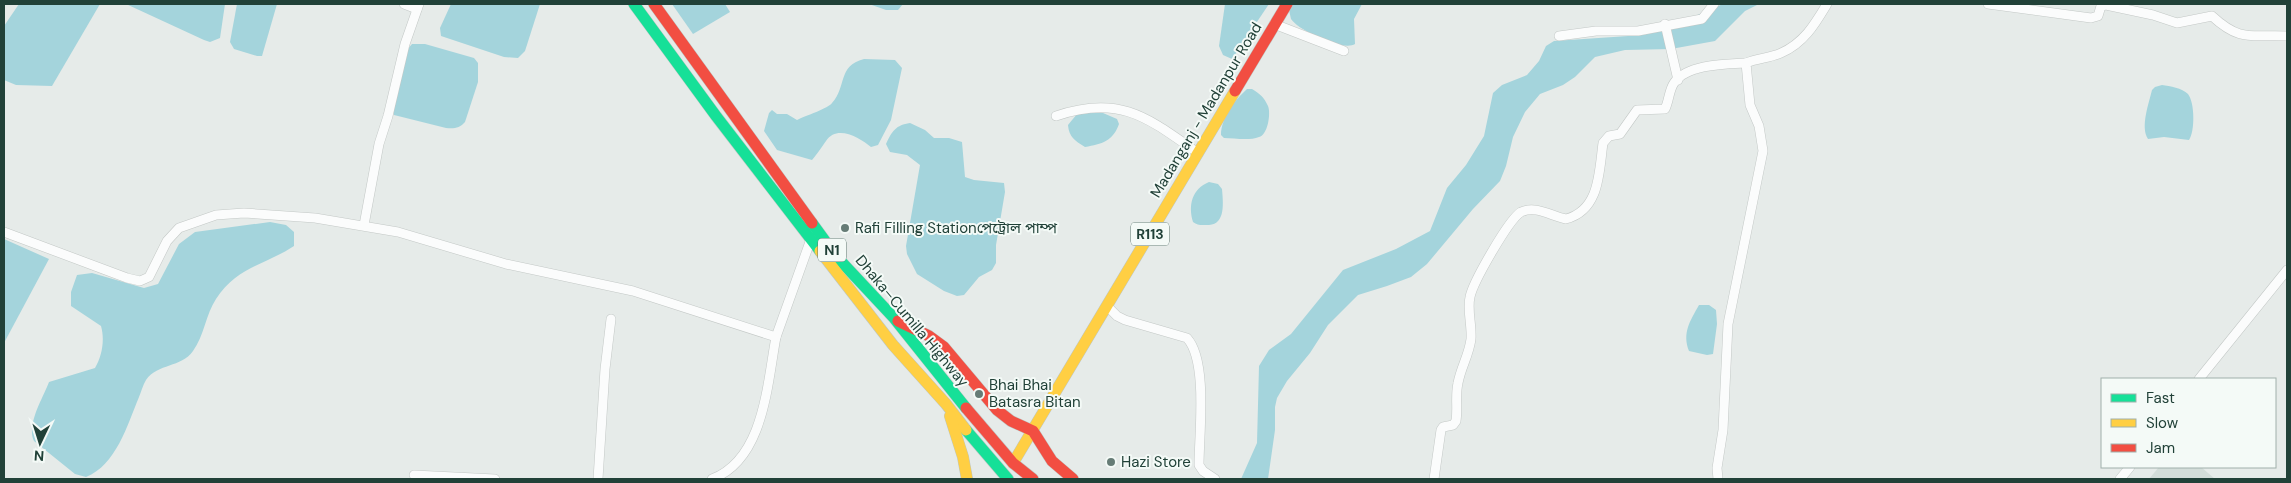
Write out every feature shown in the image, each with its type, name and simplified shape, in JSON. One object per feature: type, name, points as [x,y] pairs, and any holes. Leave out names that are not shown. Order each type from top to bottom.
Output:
[{"type":"main road","name":"Dhaka–Cumilla Highway","points":[[634,4],[716,116],[892,345],[946,404],[1005,478]]},
{"type":"main road","name":"Dhaka–Cumilla Highway","points":[[654,4],[767,156],[836,256],[894,318],[986,433],[1013,463],[1033,479]]},
{"type":"main road","name":"Madanganj - Madanpur Road","points":[[1005,478],[1287,4]]},
{"type":"main road","points":[[894,318],[929,336],[944,347],[997,410],[1011,421],[1033,431],[1052,461],[1073,479]]},
{"type":"main road","points":[[946,404],[963,457],[967,479]]},
{"type":"street","points":[[364,225],[379,144],[388,116],[405,44],[418,7],[404,4]]},
{"type":"street","points":[[1559,36],[1596,31],[1638,31],[1665,24],[1702,19],[1714,4]]},
{"type":"street","points":[[1434,479],[1441,430],[1443,427],[1453,425],[1456,421],[1458,381],[1467,359],[1471,338],[1469,305],[1471,291],[1509,226],[1521,212],[1533,210],[1566,219],[1587,208],[1594,195],[1606,139],[1620,134],[1637,110],[1665,109],[1674,83],[1686,74],[1712,65],[1746,63],[1781,53],[1804,38],[1815,26],[1826,4]]},
{"type":"street","points":[[1988,4],[2091,18],[2098,16],[2101,6],[2106,5],[2153,15],[2176,24],[2212,16],[2228,30],[2245,36],[2287,36]]},
{"type":"street","points":[[1274,24],[1344,51]]},
{"type":"street","points":[[1665,24],[1678,80]]},
{"type":"street","points":[[1718,479],[1717,468],[1723,430],[1728,324],[1763,151],[1760,126],[1750,105],[1746,63]]},
{"type":"street","points":[[1056,116],[1080,109],[1103,108],[1131,112],[1154,122],[1198,153]]},
{"type":"street","points":[[4,232],[127,278],[140,281],[149,277],[168,241],[179,228],[216,216],[244,212],[315,218],[364,225],[442,244],[506,264],[634,291],[776,337]]},
{"type":"street","points":[[712,479],[721,476],[731,468],[750,446],[759,426],[776,337],[811,239]]},
{"type":"street","points":[[2200,378],[2287,270]]},
{"type":"street","points":[[1107,306],[1117,316],[1125,320],[1188,338],[1192,343],[1201,380],[1199,465],[1203,471],[1215,479]]},
{"type":"street","points":[[598,479],[605,369],[611,319]]},
{"type":"street","points":[[2120,479],[2129,468]]},
{"type":"street","points":[[414,475],[495,479]]},
{"type":"shaded area","points":[[2158,468],[2202,468],[2215,479],[2149,479]]},
{"type":"water","points":[[19,4],[100,4],[52,86],[16,85],[4,80],[4,26]]},
{"type":"water","points":[[126,4],[225,4],[220,38],[210,42],[204,40]]},
{"type":"water","points":[[237,4],[277,4],[262,56],[234,49],[230,42]]},
{"type":"water","points":[[451,4],[540,4],[525,51],[518,58],[504,57],[441,36],[440,28]]},
{"type":"water","points":[[672,4],[725,4],[730,12],[693,34]]},
{"type":"water","points":[[869,4],[903,4],[898,10],[886,10]]},
{"type":"water","points":[[1225,4],[1269,4],[1232,59],[1223,55],[1219,46]]},
{"type":"water","points":[[1292,4],[1362,4],[1354,19],[1355,44],[1349,46],[1331,43],[1302,29],[1291,19],[1289,10]]},
{"type":"water","points":[[1723,4],[1759,4],[1745,11],[1715,41],[1671,49],[1625,50],[1595,57],[1575,77],[1563,85],[1540,94],[1525,112],[1513,137],[1506,166],[1500,181],[1473,209],[1427,264],[1411,277],[1358,295],[1328,325],[1310,353],[1287,381],[1277,398],[1275,430],[1268,479],[1241,479],[1257,443],[1259,366],[1269,350],[1291,334],[1343,270],[1396,249],[1430,231],[1447,188],[1466,165],[1484,136],[1493,93],[1502,85],[1527,75],[1539,61],[1546,46],[1554,41],[1643,35],[1672,26]]},
{"type":"water","points":[[412,44],[425,44],[474,58],[478,63],[478,82],[465,122],[461,126],[446,128],[394,115],[393,112],[407,50]]},
{"type":"water","points":[[864,59],[895,60],[902,68],[891,120],[878,145],[871,147],[849,134],[842,133],[831,136],[812,160],[777,150],[764,131],[769,113],[772,110],[777,114],[787,114],[797,120],[830,105],[837,97],[846,72],[855,62]]},
{"type":"water","points":[[2162,85],[2183,90],[2190,98],[2193,110],[2193,124],[2189,140],[2164,137],[2148,139],[2145,122],[2149,101],[2152,90]]},
{"type":"water","points":[[1247,89],[1257,92],[1266,103],[1269,109],[1267,128],[1262,135],[1255,138],[1224,138],[1221,135],[1223,122],[1238,98]]},
{"type":"water","points":[[1085,112],[1103,113],[1117,119],[1119,124],[1117,130],[1106,141],[1085,147],[1071,136],[1068,125],[1077,114]]},
{"type":"water","points":[[910,123],[925,130],[934,138],[949,138],[962,142],[965,177],[974,180],[1004,183],[1005,192],[996,245],[996,263],[992,270],[979,277],[964,295],[957,296],[944,291],[917,274],[907,254],[906,246],[920,165],[907,155],[890,152],[886,144],[895,129]]},
{"type":"water","points":[[1209,182],[1218,184],[1222,189],[1221,217],[1214,224],[1198,225],[1193,222],[1191,204],[1195,193]]},
{"type":"water","points":[[270,222],[286,225],[294,232],[294,246],[242,273],[224,288],[210,311],[200,339],[193,351],[182,360],[157,371],[146,380],[125,432],[105,464],[86,477],[75,474],[34,441],[32,427],[49,382],[95,368],[101,353],[103,337],[101,326],[71,306],[71,292],[77,275],[92,273],[144,288],[158,284],[179,244],[195,232]]},
{"type":"water","points":[[4,239],[49,259],[4,343]]},
{"type":"water","points":[[1699,305],[1709,305],[1716,310],[1717,324],[1713,354],[1707,355],[1689,351],[1687,345],[1688,327]]},
{"type":"traffic: fast","points":[[634,4],[716,116],[820,251]]},
{"type":"traffic: fast","points":[[812,223],[836,256],[894,318],[966,408]]},
{"type":"traffic: fast","points":[[966,430],[1008,479]]},
{"type":"traffic: slow","points":[[1013,463],[1235,91]]},
{"type":"traffic: slow","points":[[820,251],[893,345],[946,404],[966,430]]},
{"type":"traffic: slow","points":[[950,416],[963,457],[967,479]]},
{"type":"traffic: jam","points":[[654,4],[812,223]]},
{"type":"traffic: jam","points":[[1235,91],[1287,4]]},
{"type":"traffic: jam","points":[[898,321],[929,336],[944,347],[997,410],[1011,421],[1033,431],[1052,461],[1073,479]]},
{"type":"traffic: jam","points":[[966,408],[1013,463],[1033,479]]},
{"type":"place","name":"Rafi Filling Stationপেট্রোল পাম্প","points":[[845,228]]},
{"type":"place","name":"Bhai Bhai Batasra Bitan","points":[[979,394]]},
{"type":"place","name":"Hazi Store","points":[[1111,462]]}]
